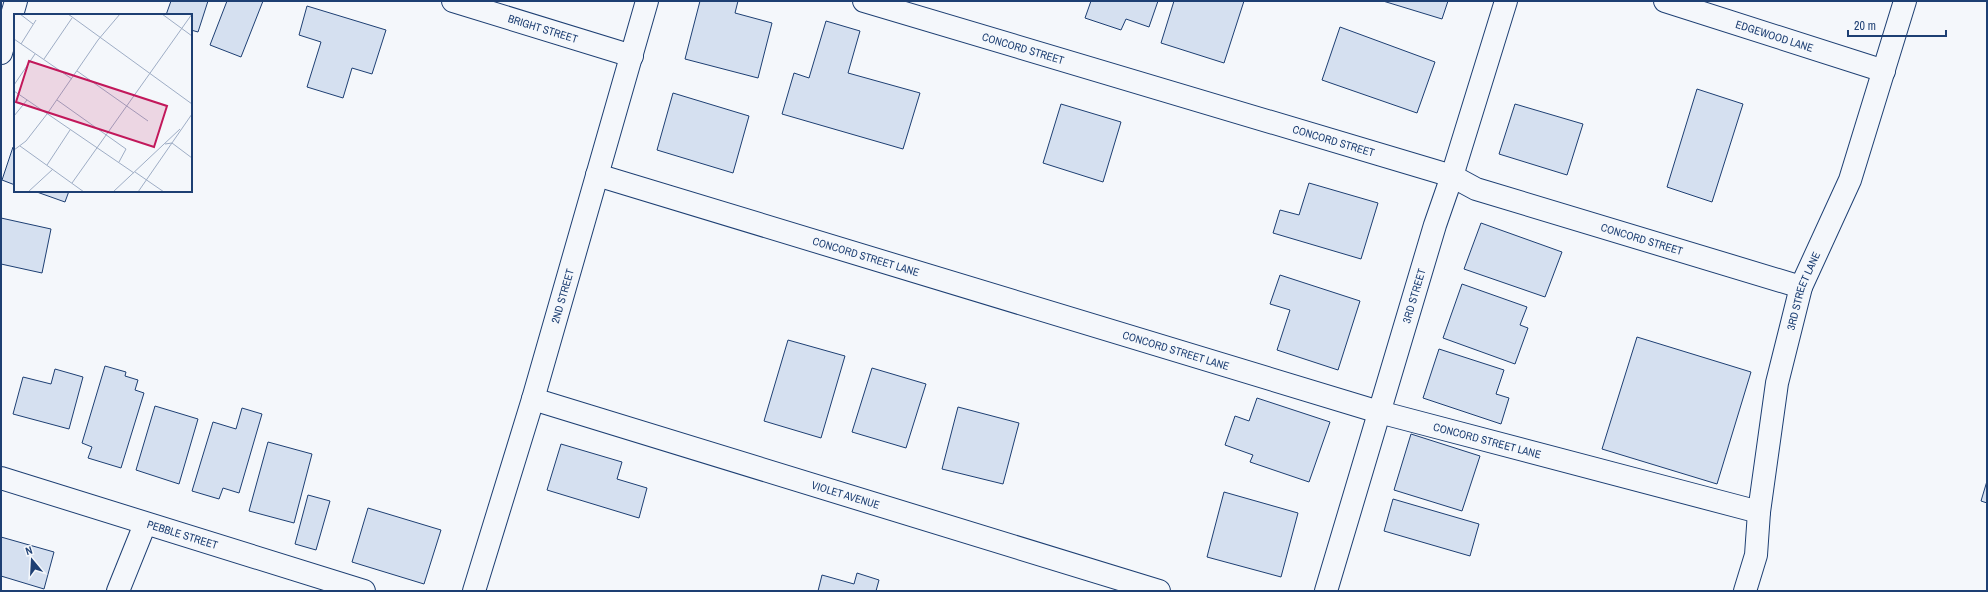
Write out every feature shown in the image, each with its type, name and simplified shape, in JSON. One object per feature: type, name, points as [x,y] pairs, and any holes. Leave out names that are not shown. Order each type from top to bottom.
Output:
[{"type":"street","points":[[1,53],[16,1]]},
{"type":"street","name":"BRIGHT STREET","points":[[453,1],[632,56]]},
{"type":"street","name":"2ND STREET","points":[[474,591],[533,399],[647,1]]},
{"type":"street","name":"CONCORD STREET","points":[[864,1],[1452,176],[1476,189],[1801,287]]},
{"type":"street","name":"3RD STREET","points":[[1326,591],[1433,232],[1452,176],[1506,1]]},
{"type":"street","name":"EDGEWOOD LANE","points":[[1666,1],[1884,71]]},
{"type":"street","name":"3RD STREET LANE","points":[[1745,591],[1756,555],[1759,512],[1777,383],[1801,287],[1850,180],[1905,1]]},
{"type":"street","name":"CONCORD STREET LANE","points":[[597,175],[1379,412],[1759,512]]},
{"type":"street","name":"VIOLET AVENUE","points":[[533,399],[1159,591]]},
{"type":"street","name":"PEBBLE STREET","points":[[1,478],[364,591]]},
{"type":"street","points":[[118,591],[145,524]]},
{"type":"building","points":[[171,1],[208,1],[198,32],[192,30],[192,14],[166,14]]},
{"type":"building","points":[[227,1],[263,1],[241,57],[210,45]]},
{"type":"building","points":[[700,1],[738,1],[735,13],[772,23],[758,78],[685,59]]},
{"type":"building","points":[[1091,1],[1158,1],[1149,27],[1126,19],[1121,30],[1085,18]]},
{"type":"building","points":[[1174,1],[1244,1],[1224,63],[1161,43]]},
{"type":"building","points":[[1383,1],[1448,1],[1442,19]]},
{"type":"building","points":[[307,6],[386,30],[372,74],[352,68],[343,98],[307,87],[321,42],[299,35]]},
{"type":"building","points":[[826,21],[860,31],[848,73],[920,93],[903,149],[782,114],[794,73],[809,78]]},
{"type":"building","points":[[1340,27],[1435,62],[1417,113],[1322,80]]},
{"type":"building","points":[[1697,89],[1743,104],[1712,202],[1667,187]]},
{"type":"building","points":[[673,93],[749,116],[733,173],[657,150]]},
{"type":"building","points":[[1061,104],[1121,122],[1103,182],[1043,163]]},
{"type":"building","points":[[1515,104],[1583,124],[1567,175],[1499,154]]},
{"type":"building","points":[[13,147],[14,147],[14,185],[2,180]]},
{"type":"building","points":[[1309,183],[1378,203],[1361,259],[1273,233],[1280,210],[1299,215]]},
{"type":"building","points":[[37,192],[69,192],[65,202]]},
{"type":"building","points":[[1,218],[51,229],[42,273],[1,264]]},
{"type":"building","points":[[1481,223],[1562,252],[1545,297],[1464,269]]},
{"type":"building","points":[[1280,275],[1360,301],[1338,370],[1277,350],[1290,310],[1270,304]]},
{"type":"building","points":[[1462,284],[1527,307],[1520,325],[1528,328],[1515,364],[1443,338]]},
{"type":"building","points":[[1637,337],[1751,372],[1717,484],[1602,449]]},
{"type":"building","points":[[788,340],[845,356],[821,438],[764,421]]},
{"type":"building","points":[[1439,349],[1504,370],[1496,394],[1509,398],[1501,424],[1423,398]]},
{"type":"building","points":[[105,366],[126,372],[125,376],[138,380],[135,390],[144,393],[121,468],[88,458],[92,447],[82,443]]},
{"type":"building","points":[[872,368],[926,384],[906,448],[852,432]]},
{"type":"building","points":[[55,369],[83,377],[69,429],[13,414],[23,377],[51,384]]},
{"type":"building","points":[[1257,398],[1330,422],[1309,482],[1250,462],[1253,455],[1225,445],[1235,416],[1249,421]]},
{"type":"building","points":[[155,406],[198,419],[179,484],[136,470]]},
{"type":"building","points":[[958,407],[1019,423],[1003,484],[942,469]]},
{"type":"building","points":[[242,408],[262,414],[239,493],[223,488],[219,499],[192,491],[213,422],[236,429]]},
{"type":"building","points":[[1411,434],[1480,456],[1462,511],[1394,490]]},
{"type":"building","points":[[268,442],[312,454],[294,523],[249,511]]},
{"type":"building","points":[[561,444],[622,462],[617,479],[647,488],[639,518],[547,490]]},
{"type":"building","points":[[1987,481],[1987,503],[1981,501]]},
{"type":"building","points":[[1224,492],[1298,513],[1281,577],[1207,557]]},
{"type":"building","points":[[308,495],[330,501],[316,550],[295,544]]},
{"type":"building","points":[[1393,499],[1479,524],[1470,556],[1384,531]]},
{"type":"building","points":[[368,508],[441,530],[424,584],[352,562]]},
{"type":"building","points":[[1,537],[54,552],[44,589],[1,576]]},
{"type":"building","points":[[857,573],[879,580],[876,591],[818,591],[822,575],[854,584]]}]
